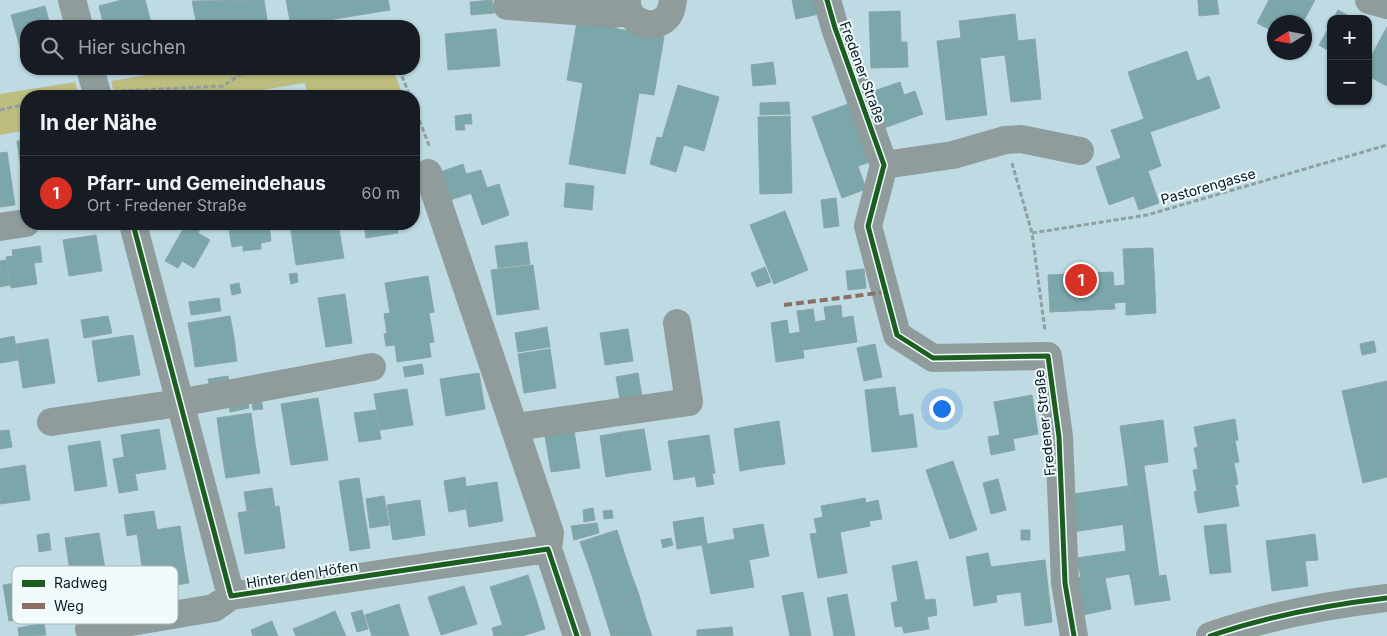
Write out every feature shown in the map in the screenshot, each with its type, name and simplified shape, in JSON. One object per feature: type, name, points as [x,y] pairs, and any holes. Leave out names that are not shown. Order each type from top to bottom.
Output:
[{"type":"street","points":[[72,0],[77,20]]},
{"type":"street","points":[[507,6],[612,14],[628,6],[636,21],[654,24],[664,20],[670,13],[673,0]]},
{"type":"street","name":"Fredener Straße","points":[[827,0],[835,28],[884,165],[868,226],[898,335],[933,358],[1048,356],[1059,437],[1065,583],[1074,636]]},
{"type":"street","points":[[1370,0],[1387,5]]},
{"type":"street","points":[[884,165],[953,154],[1006,140],[1021,139],[1080,152]]},
{"type":"street","points":[[428,173],[516,427],[550,533],[548,549],[577,636]]},
{"type":"street","points":[[0,227],[20,224]]},
{"type":"street","name":"Hinter den Höfen","points":[[135,230],[231,596]]},
{"type":"street","points":[[516,427],[689,402],[677,323]]},
{"type":"street","points":[[51,422],[179,404],[372,367]]},
{"type":"street","name":"Hinter den Höfen","points":[[178,614],[214,608],[231,596],[548,549]]},
{"type":"street","points":[[1210,636],[1262,620],[1330,605],[1387,598]]},
{"type":"street","name":"Hinter den Höfen","points":[[89,629],[119,624]]},
{"type":"path","points":[[95,86],[224,86],[240,75]]},
{"type":"path","points":[[401,75],[408,90]]},
{"type":"path","points":[[0,110],[20,105]]},
{"type":"path","points":[[420,121],[433,155],[428,173]]},
{"type":"green space","points":[[147,75],[395,75],[401,90],[307,90],[305,83],[262,90],[113,90],[111,81]]},
{"type":"green space","points":[[75,82],[77,90],[25,90]]},
{"type":"green space","points":[[20,91],[20,131],[0,135],[0,94]]},
{"type":"building","points":[[122,0],[145,0],[150,20],[102,20],[99,6]]},
{"type":"building","points":[[264,0],[267,20],[196,20],[192,1]]},
{"type":"building","points":[[286,0],[388,0],[390,10],[328,20],[290,20]]},
{"type":"building","points":[[492,0],[494,13],[471,15],[470,2]]},
{"type":"building","points":[[792,0],[816,0],[819,14],[796,19]]},
{"type":"building","points":[[1198,0],[1217,0],[1219,14],[1199,16]]},
{"type":"building","points":[[1269,0],[1315,0],[1307,15],[1267,15],[1267,28],[1257,23]]},
{"type":"building","points":[[45,6],[48,20],[20,20],[20,47],[11,15]]},
{"type":"building","points":[[1338,10],[1347,15],[1335,15]]},
{"type":"building","points":[[900,11],[901,42],[907,42],[908,67],[871,68],[869,12]]},
{"type":"building","points":[[1015,14],[1018,41],[1035,39],[1041,99],[1011,102],[1005,55],[980,58],[987,115],[946,120],[937,41],[961,38],[959,21]]},
{"type":"building","points":[[577,22],[664,37],[654,95],[639,93],[625,174],[569,164],[583,83],[567,80]]},
{"type":"building","points":[[1387,27],[1387,86],[1372,78],[1372,55]]},
{"type":"building","points":[[496,29],[500,66],[448,70],[445,34]]},
{"type":"building","points":[[1327,31],[1327,50],[1319,45]]},
{"type":"building","points":[[1187,51],[1197,81],[1209,76],[1220,108],[1150,132],[1161,166],[1148,171],[1159,203],[1139,210],[1134,196],[1109,205],[1096,167],[1121,158],[1111,130],[1144,119],[1128,72]]},
{"type":"building","points":[[773,62],[776,84],[753,86],[751,65]]},
{"type":"building","points":[[900,82],[904,95],[915,91],[923,114],[881,129],[868,93]]},
{"type":"building","points":[[678,85],[719,97],[704,151],[684,145],[676,172],[650,164],[657,137],[662,138]]},
{"type":"building","points":[[789,102],[790,114],[760,115],[760,103]]},
{"type":"building","points":[[848,104],[870,162],[858,166],[866,189],[842,198],[812,117]]},
{"type":"building","points":[[471,114],[472,124],[464,124],[465,130],[456,130],[455,116]]},
{"type":"building","points":[[790,116],[792,193],[760,194],[758,117]]},
{"type":"building","points":[[17,141],[20,141],[20,162]]},
{"type":"building","points":[[7,152],[15,205],[0,207],[0,153]]},
{"type":"building","points":[[463,164],[466,174],[481,170],[487,188],[450,200],[440,172]]},
{"type":"building","points":[[566,183],[594,186],[592,210],[564,207]]},
{"type":"building","points":[[499,184],[509,215],[482,225],[471,193]]},
{"type":"building","points":[[836,198],[839,226],[824,228],[821,200]]},
{"type":"building","points":[[785,211],[808,270],[774,284],[750,225]]},
{"type":"building","points":[[183,230],[200,230],[198,233],[210,240],[194,268],[182,261],[178,268],[165,261]]},
{"type":"building","points":[[229,230],[270,230],[271,241],[261,243],[261,249],[243,251],[243,245],[232,247]]},
{"type":"building","points":[[291,230],[339,230],[344,258],[296,265]]},
{"type":"building","points":[[365,230],[398,230],[398,233],[366,238]]},
{"type":"building","points":[[96,235],[102,271],[69,276],[63,240]]},
{"type":"building","points":[[527,242],[530,264],[498,268],[495,246]]},
{"type":"building","points":[[40,246],[42,262],[34,263],[37,284],[11,288],[6,257],[13,256],[12,250]]},
{"type":"building","points":[[1153,248],[1156,313],[1126,315],[1126,302],[1114,303],[1115,309],[1050,312],[1048,275],[1113,272],[1114,286],[1125,285],[1123,249]]},
{"type":"building","points":[[6,260],[10,285],[0,287],[0,261]]},
{"type":"building","points":[[533,265],[539,309],[497,315],[491,270]]},
{"type":"building","points":[[765,267],[771,282],[757,287],[751,273]]},
{"type":"building","points":[[864,269],[866,288],[848,290],[846,271]]},
{"type":"building","points":[[297,273],[298,282],[291,284],[289,274]]},
{"type":"building","points":[[428,276],[434,312],[429,313],[434,342],[429,343],[431,357],[397,362],[395,345],[386,346],[384,334],[387,333],[384,314],[390,313],[385,283]]},
{"type":"building","points":[[239,283],[241,293],[232,295],[230,285]]},
{"type":"building","points":[[345,294],[352,343],[326,347],[318,298]]},
{"type":"building","points":[[219,298],[221,311],[191,315],[189,302]]},
{"type":"building","points":[[841,305],[842,318],[853,316],[857,342],[830,346],[824,307]]},
{"type":"building","points":[[813,309],[815,322],[826,320],[830,346],[803,350],[797,311]]},
{"type":"building","points":[[108,316],[112,333],[84,338],[81,320]]},
{"type":"building","points":[[230,316],[234,338],[192,345],[188,323]]},
{"type":"building","points":[[787,320],[789,334],[800,332],[804,358],[776,362],[771,323]]},
{"type":"building","points":[[547,327],[550,347],[518,352],[515,333]]},
{"type":"building","points":[[628,329],[633,361],[605,365],[600,333]]},
{"type":"building","points":[[133,335],[140,375],[98,382],[92,341]]},
{"type":"building","points":[[14,336],[18,360],[0,363],[0,339]]},
{"type":"building","points":[[234,338],[237,361],[195,367],[192,345]]},
{"type":"building","points":[[48,339],[55,383],[23,388],[16,344]]},
{"type":"building","points":[[1374,341],[1376,352],[1362,355],[1360,344]]},
{"type":"building","points":[[875,344],[882,377],[864,381],[857,348]]},
{"type":"building","points":[[550,349],[556,388],[524,393],[518,354]]},
{"type":"building","points":[[422,364],[424,374],[405,377],[403,367]]},
{"type":"building","points":[[479,373],[485,409],[446,416],[440,379]]},
{"type":"building","points":[[638,373],[642,396],[620,400],[616,377]]},
{"type":"building","points":[[228,376],[229,385],[210,388],[208,379]]},
{"type":"building","points":[[1387,381],[1387,477],[1363,483],[1342,391]]},
{"type":"building","points":[[895,387],[899,416],[913,414],[917,447],[872,452],[865,390]]},
{"type":"building","points":[[407,389],[413,425],[380,430],[374,394]]},
{"type":"building","points":[[1032,395],[1038,434],[1001,441],[994,402]]},
{"type":"building","points":[[318,398],[323,429],[286,435],[281,404]]},
{"type":"building","points":[[247,399],[249,408],[230,412],[229,402]]},
{"type":"building","points":[[261,399],[263,409],[253,410],[252,401]]},
{"type":"building","points":[[376,410],[381,439],[359,442],[354,413]]},
{"type":"building","points":[[251,413],[255,443],[221,448],[217,418]]},
{"type":"building","points":[[1235,419],[1238,440],[1198,448],[1194,427]]},
{"type":"building","points":[[1163,420],[1168,462],[1126,468],[1120,426]]},
{"type":"building","points":[[779,421],[785,464],[762,467],[755,425]]},
{"type":"building","points":[[755,425],[762,467],[740,471],[734,429]]},
{"type":"building","points":[[159,429],[166,469],[127,475],[121,435]]},
{"type":"building","points":[[323,429],[328,460],[291,465],[286,435]]},
{"type":"building","points":[[644,429],[651,470],[629,473],[622,432]]},
{"type":"building","points":[[9,430],[12,447],[0,449],[0,431]]},
{"type":"building","points":[[574,431],[580,468],[551,472],[545,436]]},
{"type":"building","points":[[622,432],[629,473],[606,477],[600,436]]},
{"type":"building","points":[[709,435],[715,473],[674,480],[668,441]]},
{"type":"building","points":[[1000,435],[1001,441],[1013,439],[1015,450],[991,455],[988,437]]},
{"type":"building","points":[[100,441],[107,486],[75,491],[68,446]]},
{"type":"building","points":[[1235,441],[1239,462],[1198,469],[1194,448]]},
{"type":"building","points":[[255,443],[260,473],[226,478],[221,448]]},
{"type":"building","points":[[124,457],[127,475],[135,474],[138,490],[119,493],[113,459]]},
{"type":"building","points":[[953,461],[977,530],[950,539],[926,470]]},
{"type":"building","points":[[1234,463],[1238,484],[1197,491],[1193,470]]},
{"type":"building","points":[[25,465],[30,500],[0,504],[0,469]]},
{"type":"building","points":[[1144,466],[1159,576],[1131,580],[1129,574],[1105,578],[1104,573],[1081,577],[1076,558],[1126,551],[1123,524],[1133,523],[1126,468]]},
{"type":"building","points":[[712,474],[714,484],[697,487],[695,476]]},
{"type":"building","points":[[465,477],[466,486],[463,487],[466,509],[449,512],[444,481]]},
{"type":"building","points":[[359,478],[370,548],[350,551],[339,481]]},
{"type":"building","points":[[998,479],[1006,510],[991,514],[983,483]]},
{"type":"building","points":[[497,482],[503,521],[469,527],[463,487]]},
{"type":"building","points":[[1235,484],[1239,506],[1198,513],[1194,492]]},
{"type":"building","points":[[1128,486],[1133,523],[1072,532],[1067,495]]},
{"type":"building","points":[[272,488],[275,507],[247,511],[244,492]]},
{"type":"building","points":[[384,496],[389,525],[370,528],[366,499]]},
{"type":"building","points":[[865,498],[866,503],[878,500],[882,519],[869,521],[870,526],[840,532],[847,573],[818,578],[810,534],[817,533],[814,519],[823,517],[821,506]]},
{"type":"building","points":[[420,500],[425,535],[393,540],[387,505]]},
{"type":"building","points":[[279,506],[285,548],[245,554],[238,513]]},
{"type":"building","points":[[593,508],[595,520],[584,522],[583,510]]},
{"type":"building","points":[[612,510],[613,518],[604,519],[603,511]]},
{"type":"building","points":[[154,511],[157,530],[127,536],[124,515]]},
{"type":"building","points":[[703,517],[707,544],[677,549],[673,522]]},
{"type":"building","points":[[597,523],[599,533],[574,540],[571,526]]},
{"type":"building","points":[[763,524],[769,556],[749,560],[754,587],[711,594],[702,545],[735,539],[733,529]]},
{"type":"building","points":[[1226,524],[1231,572],[1210,574],[1204,526]]},
{"type":"building","points":[[180,526],[184,553],[141,560],[137,533]]},
{"type":"building","points":[[617,530],[624,552],[588,564],[580,542]]},
{"type":"building","points":[[1021,530],[1030,530],[1030,540],[1021,540]]},
{"type":"building","points":[[49,533],[51,550],[39,552],[37,535]]},
{"type":"building","points":[[99,533],[104,566],[69,566],[65,538]]},
{"type":"building","points":[[1315,534],[1318,560],[1305,561],[1308,586],[1272,591],[1266,541]]},
{"type":"building","points":[[671,538],[673,545],[663,548],[661,540]]},
{"type":"building","points":[[624,552],[631,573],[595,585],[588,564]]},
{"type":"building","points":[[184,553],[189,583],[178,585],[178,566],[142,566],[141,560]]},
{"type":"building","points":[[988,553],[991,567],[1045,560],[1052,622],[1025,626],[1021,592],[996,595],[997,602],[974,606],[966,557]]},
{"type":"building","points":[[917,561],[925,600],[935,599],[937,615],[927,617],[929,629],[904,633],[902,626],[895,627],[891,603],[898,601],[892,566]]},
{"type":"building","points":[[631,573],[639,595],[602,607],[595,585]]},
{"type":"building","points":[[1104,573],[1111,609],[1083,615],[1075,578]]},
{"type":"building","points":[[528,575],[537,602],[499,614],[490,587]]},
{"type":"building","points":[[1166,575],[1170,600],[1135,605],[1131,580]]},
{"type":"building","points":[[12,584],[12,621],[9,621],[3,585]]},
{"type":"building","points":[[464,586],[477,624],[441,635],[428,597]]},
{"type":"building","points":[[803,592],[811,636],[790,636],[782,596]]},
{"type":"building","points":[[847,594],[855,636],[834,636],[827,598]]},
{"type":"building","points":[[639,595],[645,616],[609,629],[602,607]]},
{"type":"building","points":[[537,602],[545,629],[522,636],[506,636],[499,614]]},
{"type":"building","points":[[399,604],[409,636],[372,636],[365,615]]},
{"type":"building","points":[[362,610],[368,629],[357,632],[351,613]]},
{"type":"building","points":[[335,611],[346,636],[321,636],[315,620]]},
{"type":"building","points":[[645,616],[652,636],[611,636],[609,629]]},
{"type":"building","points":[[315,620],[321,636],[296,636],[293,629]]},
{"type":"building","points":[[272,621],[278,636],[253,636],[251,630]]},
{"type":"building","points":[[44,624],[46,635],[19,636],[18,628]]},
{"type":"building","points":[[502,625],[506,636],[494,636],[492,628]]},
{"type":"building","points":[[732,627],[733,636],[697,636],[697,630]]},
{"type":"marked path","points":[[784,305],[886,292]]},
{"type":"cycle path","points":[[827,0],[835,28],[884,165],[868,226],[897,335],[933,358],[1048,356],[1059,437],[1065,583],[1074,636]]},
{"type":"cycle path","points":[[135,230],[231,596],[548,549],[577,636]]},
{"type":"cycle path","points":[[1210,636],[1298,612],[1387,598]]},
{"type":"place","name":"Pfarr- und Gemeindehaus","points":[[1081,280]]}]
